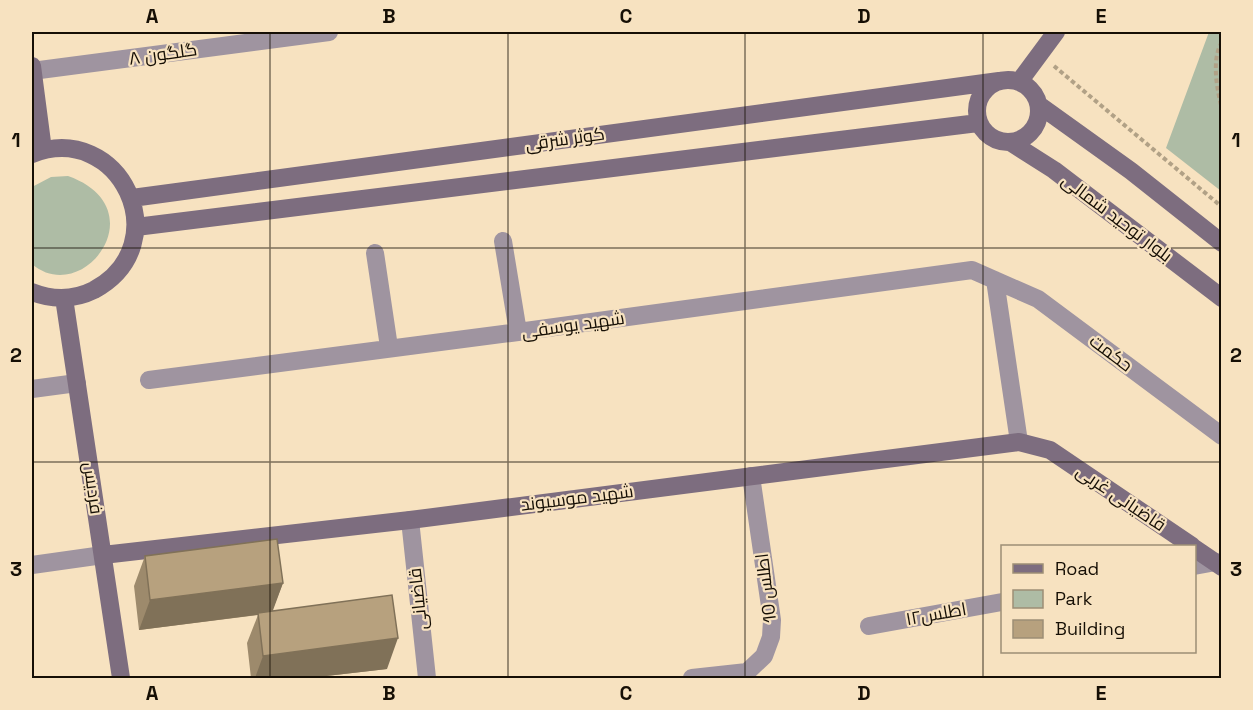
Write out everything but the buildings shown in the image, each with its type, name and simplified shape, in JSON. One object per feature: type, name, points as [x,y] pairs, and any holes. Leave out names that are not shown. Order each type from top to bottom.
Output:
[{"type":"main road","points":[[1019,82],[1056,32]]},
{"type":"main road","points":[[32,66],[37,152],[65,148],[86,152],[106,163],[122,179],[132,198],[136,226],[132,248],[121,268],[106,283],[86,294],[64,298],[42,296],[32,292]]},
{"type":"main road","points":[[999,81],[1019,82],[1034,93],[1039,105],[1038,118],[1033,130],[1023,138],[1010,142],[997,140],[986,134],[978,123],[976,110],[979,97],[987,87],[999,81]]},
{"type":"main road","name":"کوثر شرقی","points":[[132,198],[999,81]]},
{"type":"main road","points":[[1039,105],[1131,171],[1221,243]]},
{"type":"main road","name":"کوثر شرقی","points":[[136,226],[978,123]]},
{"type":"main road","name":"بلوار توحید شمالی","points":[[1010,142],[1054,170],[1221,298]]},
{"type":"main road","name":"فردیس","points":[[64,298],[121,678]]},
{"type":"main road","name":"شهید موسیوند","points":[[103,555],[410,520],[1019,442],[1050,450]]},
{"type":"main road","name":"قاضیانی غربی","points":[[1050,450],[1190,545]]},
{"type":"main road","name":"قاضیانی غربی","points":[[1196,549],[1219,565]]},
{"type":"street","name":"گلگون ۸","points":[[32,71],[197,40],[329,32]]},
{"type":"street","points":[[503,241],[518,332]]},
{"type":"street","points":[[375,253],[389,347]]},
{"type":"street","name":"شهید یوسفی","points":[[149,380],[972,270],[995,280]]},
{"type":"street","points":[[995,280],[1019,442]]},
{"type":"street","name":"حکمت","points":[[995,280],[1038,299],[1221,436]]},
{"type":"street","points":[[32,389],[77,383]]},
{"type":"street","name":"اطلس 10","points":[[692,678],[751,675],[764,656],[771,638],[772,620],[751,476]]},
{"type":"street","name":"قاضیانی","points":[[410,520],[427,678]]},
{"type":"street","points":[[32,565],[103,555]]},
{"type":"street","points":[[1196,566],[1219,565]]},
{"type":"street","name":"اطلس۱۲","points":[[869,627],[1001,602]]},
{"type":"path","points":[[1221,42],[1218,47],[1216,83],[1221,109]]},
{"type":"path","points":[[1040,54],[1221,207]]},
{"type":"green space","points":[[1209,32],[1221,32],[1221,191],[1166,148]]},
{"type":"green space","points":[[68,176],[94,191],[108,209],[110,230],[103,249],[90,264],[72,273],[52,274],[32,264],[32,187],[51,177]]}]
